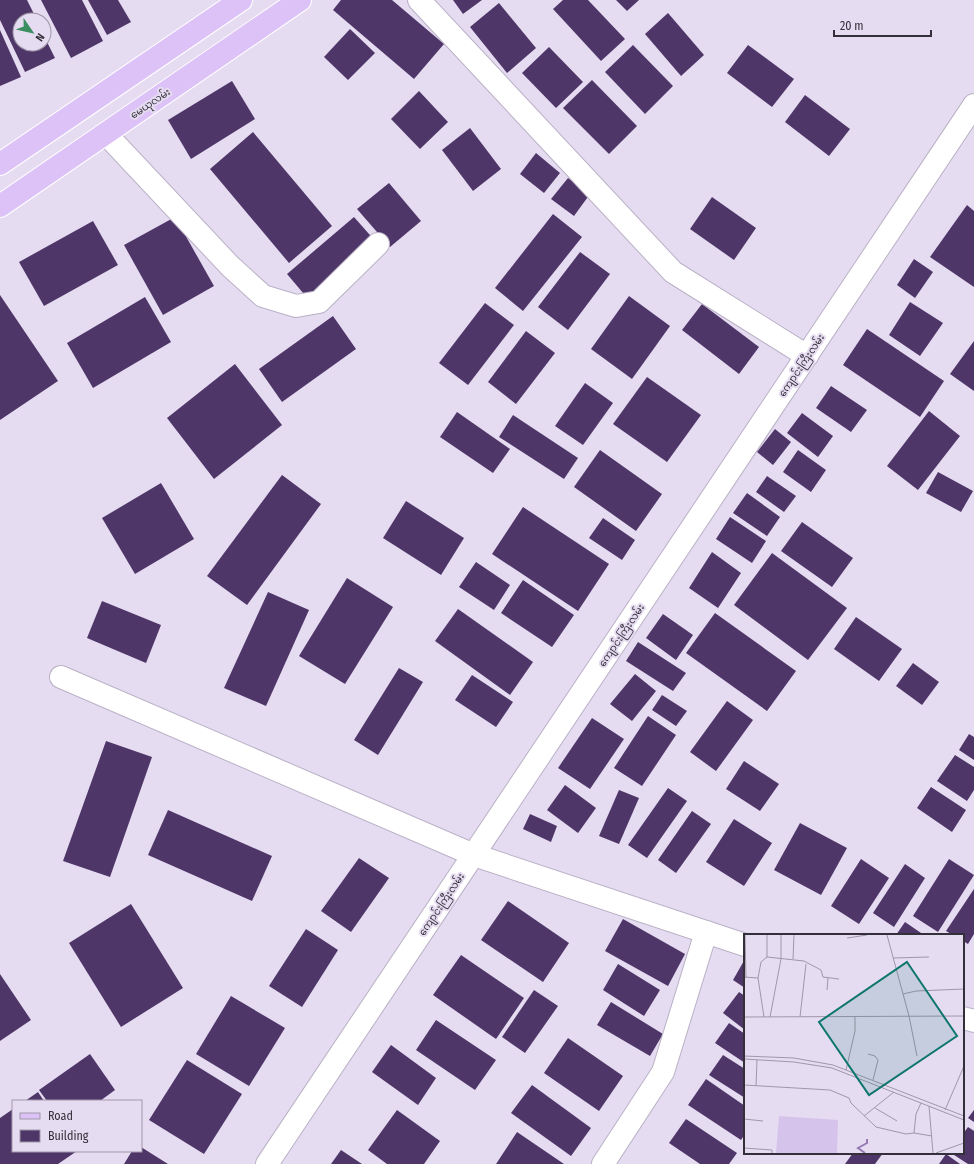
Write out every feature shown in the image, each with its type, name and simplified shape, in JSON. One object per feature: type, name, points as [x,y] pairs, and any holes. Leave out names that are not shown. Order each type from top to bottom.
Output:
[{"type":"main road","points":[[0,164],[241,0]]},
{"type":"main road","name":"မေယုလမ်း","points":[[0,206],[300,0]]},
{"type":"street","points":[[420,0],[673,272],[807,356]]},
{"type":"street","name":"ကျောင်းကြီးလမ်း","points":[[267,1164],[974,104]]},
{"type":"street","points":[[106,134],[230,266],[263,296],[296,306],[319,302],[378,244]]},
{"type":"street","points":[[61,677],[474,855],[744,945]]},
{"type":"street","points":[[603,1164],[663,1072],[706,932]]},
{"type":"street","points":[[964,1018],[974,1021]]},
{"type":"building","points":[[0,0],[27,0],[33,12],[12,12],[12,45],[0,20]]},
{"type":"building","points":[[41,0],[82,0],[103,41],[71,58],[52,21],[52,12],[47,12]]},
{"type":"building","points":[[88,0],[118,0],[131,22],[107,35]]},
{"type":"building","points":[[341,0],[392,0],[444,44],[414,79],[333,10]]},
{"type":"building","points":[[453,0],[482,0],[463,14]]},
{"type":"building","points":[[563,0],[588,0],[625,39],[601,61],[553,9]]},
{"type":"building","points":[[616,0],[639,0],[627,11]]},
{"type":"building","points":[[499,3],[536,48],[507,73],[470,27]]},
{"type":"building","points":[[668,13],[704,55],[681,76],[645,34]]},
{"type":"building","points":[[350,29],[375,53],[348,80],[324,57]]},
{"type":"building","points":[[0,30],[21,77],[0,86]]},
{"type":"building","points":[[633,45],[673,86],[645,114],[605,72]]},
{"type":"building","points":[[748,45],[794,79],[772,107],[727,73]]},
{"type":"building","points":[[549,47],[583,82],[556,108],[522,73]]},
{"type":"building","points":[[15,52],[52,52],[55,58],[25,72]]},
{"type":"building","points":[[592,80],[637,126],[609,154],[563,108]]},
{"type":"building","points":[[232,81],[255,119],[191,159],[168,120]]},
{"type":"building","points":[[419,91],[448,122],[420,149],[391,119]]},
{"type":"building","points":[[805,95],[850,129],[829,156],[785,122]]},
{"type":"building","points":[[470,128],[501,169],[473,191],[442,150]]},
{"type":"building","points":[[253,132],[332,226],[289,263],[210,169]]},
{"type":"building","points":[[536,153],[560,173],[544,193],[520,174]]},
{"type":"building","points":[[568,178],[590,194],[574,216],[551,199]]},
{"type":"building","points":[[389,183],[421,221],[390,247],[357,209]]},
{"type":"building","points":[[712,197],[756,228],[734,260],[690,229]]},
{"type":"building","points":[[967,205],[974,211],[974,287],[930,257]]},
{"type":"building","points":[[553,214],[582,237],[523,311],[495,288]]},
{"type":"building","points":[[175,217],[214,286],[163,315],[124,245]]},
{"type":"building","points":[[354,217],[377,243],[309,300],[287,274]]},
{"type":"building","points":[[93,221],[118,265],[44,306],[19,262]]},
{"type":"building","points":[[580,252],[610,274],[568,330],[538,307]]},
{"type":"building","points":[[914,259],[933,272],[915,298],[897,285]]},
{"type":"building","points":[[0,295],[58,381],[0,420]]},
{"type":"building","points":[[629,296],[670,326],[632,379],[591,349]]},
{"type":"building","points":[[145,297],[171,342],[93,388],[67,343]]},
{"type":"building","points":[[910,302],[943,323],[920,356],[889,335]]},
{"type":"building","points":[[485,303],[514,325],[468,385],[439,363]]},
{"type":"building","points":[[702,304],[759,347],[739,374],[682,330]]},
{"type":"building","points":[[333,316],[356,349],[282,402],[259,369]]},
{"type":"building","points":[[867,329],[944,381],[920,417],[843,365]]},
{"type":"building","points":[[526,331],[555,353],[516,404],[488,382]]},
{"type":"building","points":[[974,341],[974,391],[950,374]]},
{"type":"building","points":[[235,364],[282,425],[214,479],[167,418]]},
{"type":"building","points":[[647,377],[701,415],[667,462],[613,424]]},
{"type":"building","points":[[585,383],[613,403],[583,445],[555,426]]},
{"type":"building","points":[[831,386],[867,410],[851,432],[816,408]]},
{"type":"building","points":[[929,411],[960,436],[918,490],[887,466]]},
{"type":"building","points":[[457,412],[510,449],[493,473],[440,437]]},
{"type":"building","points":[[802,413],[833,436],[818,457],[787,433]]},
{"type":"building","points":[[513,415],[578,458],[564,479],[499,437]]},
{"type":"building","points":[[775,429],[791,442],[773,465],[757,452]]},
{"type":"building","points":[[600,450],[662,494],[636,531],[574,487]]},
{"type":"building","points":[[798,450],[826,470],[811,492],[783,472]]},
{"type":"building","points":[[938,472],[973,491],[961,512],[926,493]]},
{"type":"building","points":[[282,475],[321,504],[247,605],[207,576]]},
{"type":"building","points":[[767,476],[796,496],[784,512],[756,492]]},
{"type":"building","points":[[161,483],[194,539],[135,574],[102,518]]},
{"type":"building","points":[[747,493],[780,517],[767,536],[733,513]]},
{"type":"building","points":[[406,501],[464,538],[441,575],[383,538]]},
{"type":"building","points":[[523,507],[609,564],[578,611],[492,554]]},
{"type":"building","points":[[730,517],[766,541],[752,563],[716,539]]},
{"type":"building","points":[[603,518],[635,540],[622,560],[589,538]]},
{"type":"building","points":[[802,522],[853,558],[832,587],[781,551]]},
{"type":"building","points":[[712,552],[741,573],[718,608],[689,588]]},
{"type":"building","points":[[772,553],[847,608],[808,660],[734,605]]},
{"type":"building","points":[[476,562],[510,585],[494,610],[459,587]]},
{"type":"building","points":[[347,578],[393,607],[345,684],[299,656]]},
{"type":"building","points":[[523,580],[574,615],[552,647],[501,613]]},
{"type":"building","points":[[268,592],[309,610],[266,706],[224,688]]},
{"type":"building","points":[[102,601],[161,625],[146,663],[87,638]]},
{"type":"building","points":[[458,609],[533,662],[510,695],[435,641]]},
{"type":"building","points":[[715,613],[796,671],[767,711],[686,653]]},
{"type":"building","points":[[663,614],[693,635],[676,660],[646,638]]},
{"type":"building","points":[[856,617],[902,649],[879,681],[834,649]]},
{"type":"building","points":[[638,642],[686,673],[673,691],[626,661]]},
{"type":"building","points":[[913,663],[939,682],[922,705],[896,686]]},
{"type":"building","points":[[399,668],[423,682],[378,755],[354,740]]},
{"type":"building","points":[[635,674],[656,691],[632,721],[610,704]]},
{"type":"building","points":[[472,675],[513,702],[496,727],[455,700]]},
{"type":"building","points":[[662,695],[687,711],[676,726],[652,710]]},
{"type":"building","points":[[727,701],[753,720],[716,771],[690,752]]},
{"type":"building","points":[[648,716],[676,735],[642,786],[614,768]]},
{"type":"building","points":[[592,718],[624,739],[590,789],[558,768]]},
{"type":"building","points":[[969,734],[974,737],[974,760],[959,750]]},
{"type":"building","points":[[106,741],[152,757],[110,877],[63,861]]},
{"type":"building","points":[[955,755],[974,767],[974,790],[967,801],[937,781]]},
{"type":"building","points":[[744,761],[779,784],[760,811],[726,789]]},
{"type":"building","points":[[565,785],[596,808],[578,833],[547,810]]},
{"type":"building","points":[[931,787],[966,810],[952,832],[917,808]]},
{"type":"building","points":[[668,788],[687,801],[647,858],[628,845]]},
{"type":"building","points":[[619,790],[639,798],[619,844],[599,836]]},
{"type":"building","points":[[168,810],[272,856],[252,901],[148,855]]},
{"type":"building","points":[[692,811],[711,824],[676,873],[658,860]]},
{"type":"building","points":[[530,814],[557,826],[551,842],[523,829]]},
{"type":"building","points":[[734,819],[772,843],[744,886],[706,862]]},
{"type":"building","points":[[800,823],[847,848],[821,895],[774,870]]},
{"type":"building","points":[[359,858],[389,878],[351,932],[321,911]]},
{"type":"building","points":[[861,859],[889,878],[859,924],[831,906]]},
{"type":"building","points":[[949,859],[974,875],[938,932],[913,916]]},
{"type":"building","points":[[905,864],[925,878],[894,927],[873,913]]},
{"type":"building","points":[[974,889],[974,934],[968,944],[964,942],[964,934],[951,934],[946,931]]},
{"type":"building","points":[[508,901],[569,943],[543,982],[481,940]]},
{"type":"building","points":[[131,904],[183,988],[121,1027],[69,943]]},
{"type":"building","points":[[623,919],[685,954],[668,986],[605,951]]},
{"type":"building","points":[[905,922],[923,934],[897,934]]},
{"type":"building","points":[[306,929],[338,950],[302,1007],[269,986]]},
{"type":"building","points":[[461,955],[524,998],[496,1039],[433,995]]},
{"type":"building","points":[[744,961],[744,987],[733,980]]},
{"type":"building","points":[[618,964],[660,990],[644,1016],[603,990]]},
{"type":"building","points":[[0,974],[31,1020],[0,1041]]},
{"type":"building","points":[[534,990],[558,1006],[525,1053],[502,1037]]},
{"type":"building","points":[[739,992],[744,995],[744,1029],[723,1013]]},
{"type":"building","points":[[231,996],[285,1028],[249,1086],[196,1054]]},
{"type":"building","points":[[611,1002],[663,1034],[650,1056],[597,1025]]},
{"type":"building","points":[[436,1020],[496,1060],[475,1090],[416,1050]]},
{"type":"building","points":[[729,1023],[744,1033],[744,1062],[715,1043]]},
{"type":"building","points":[[568,1038],[623,1076],[599,1111],[544,1073]]},
{"type":"building","points":[[391,1045],[436,1078],[418,1105],[372,1072]]},
{"type":"building","points":[[90,1054],[115,1090],[101,1100],[46,1100],[39,1090]]},
{"type":"building","points":[[723,1055],[744,1068],[744,1097],[709,1075]]},
{"type":"building","points":[[187,1060],[242,1094],[204,1154],[149,1120]]},
{"type":"building","points":[[706,1079],[744,1105],[744,1136],[741,1140],[688,1105]]},
{"type":"building","points":[[532,1085],[591,1128],[571,1156],[511,1113]]},
{"type":"building","points":[[38,1092],[43,1100],[26,1100]]},
{"type":"building","points":[[12,1110],[12,1152],[76,1152],[58,1164],[0,1164],[0,1118]]},
{"type":"building","points":[[397,1110],[440,1141],[424,1164],[387,1164],[368,1150]]},
{"type":"building","points":[[974,1110],[974,1122],[968,1118]]},
{"type":"building","points":[[686,1119],[737,1153],[729,1164],[700,1164],[669,1143]]},
{"type":"building","points":[[968,1127],[974,1131],[974,1164],[968,1164],[953,1154],[964,1154],[964,1133]]},
{"type":"building","points":[[517,1132],[564,1164],[496,1164]]},
{"type":"building","points":[[142,1148],[168,1164],[124,1164],[131,1152],[142,1152]]},
{"type":"building","points":[[341,1150],[362,1164],[331,1164]]},
{"type":"building","points":[[852,1154],[882,1154],[875,1164],[845,1164]]},
{"type":"building","points":[[946,1154],[960,1164],[939,1164]]}]
